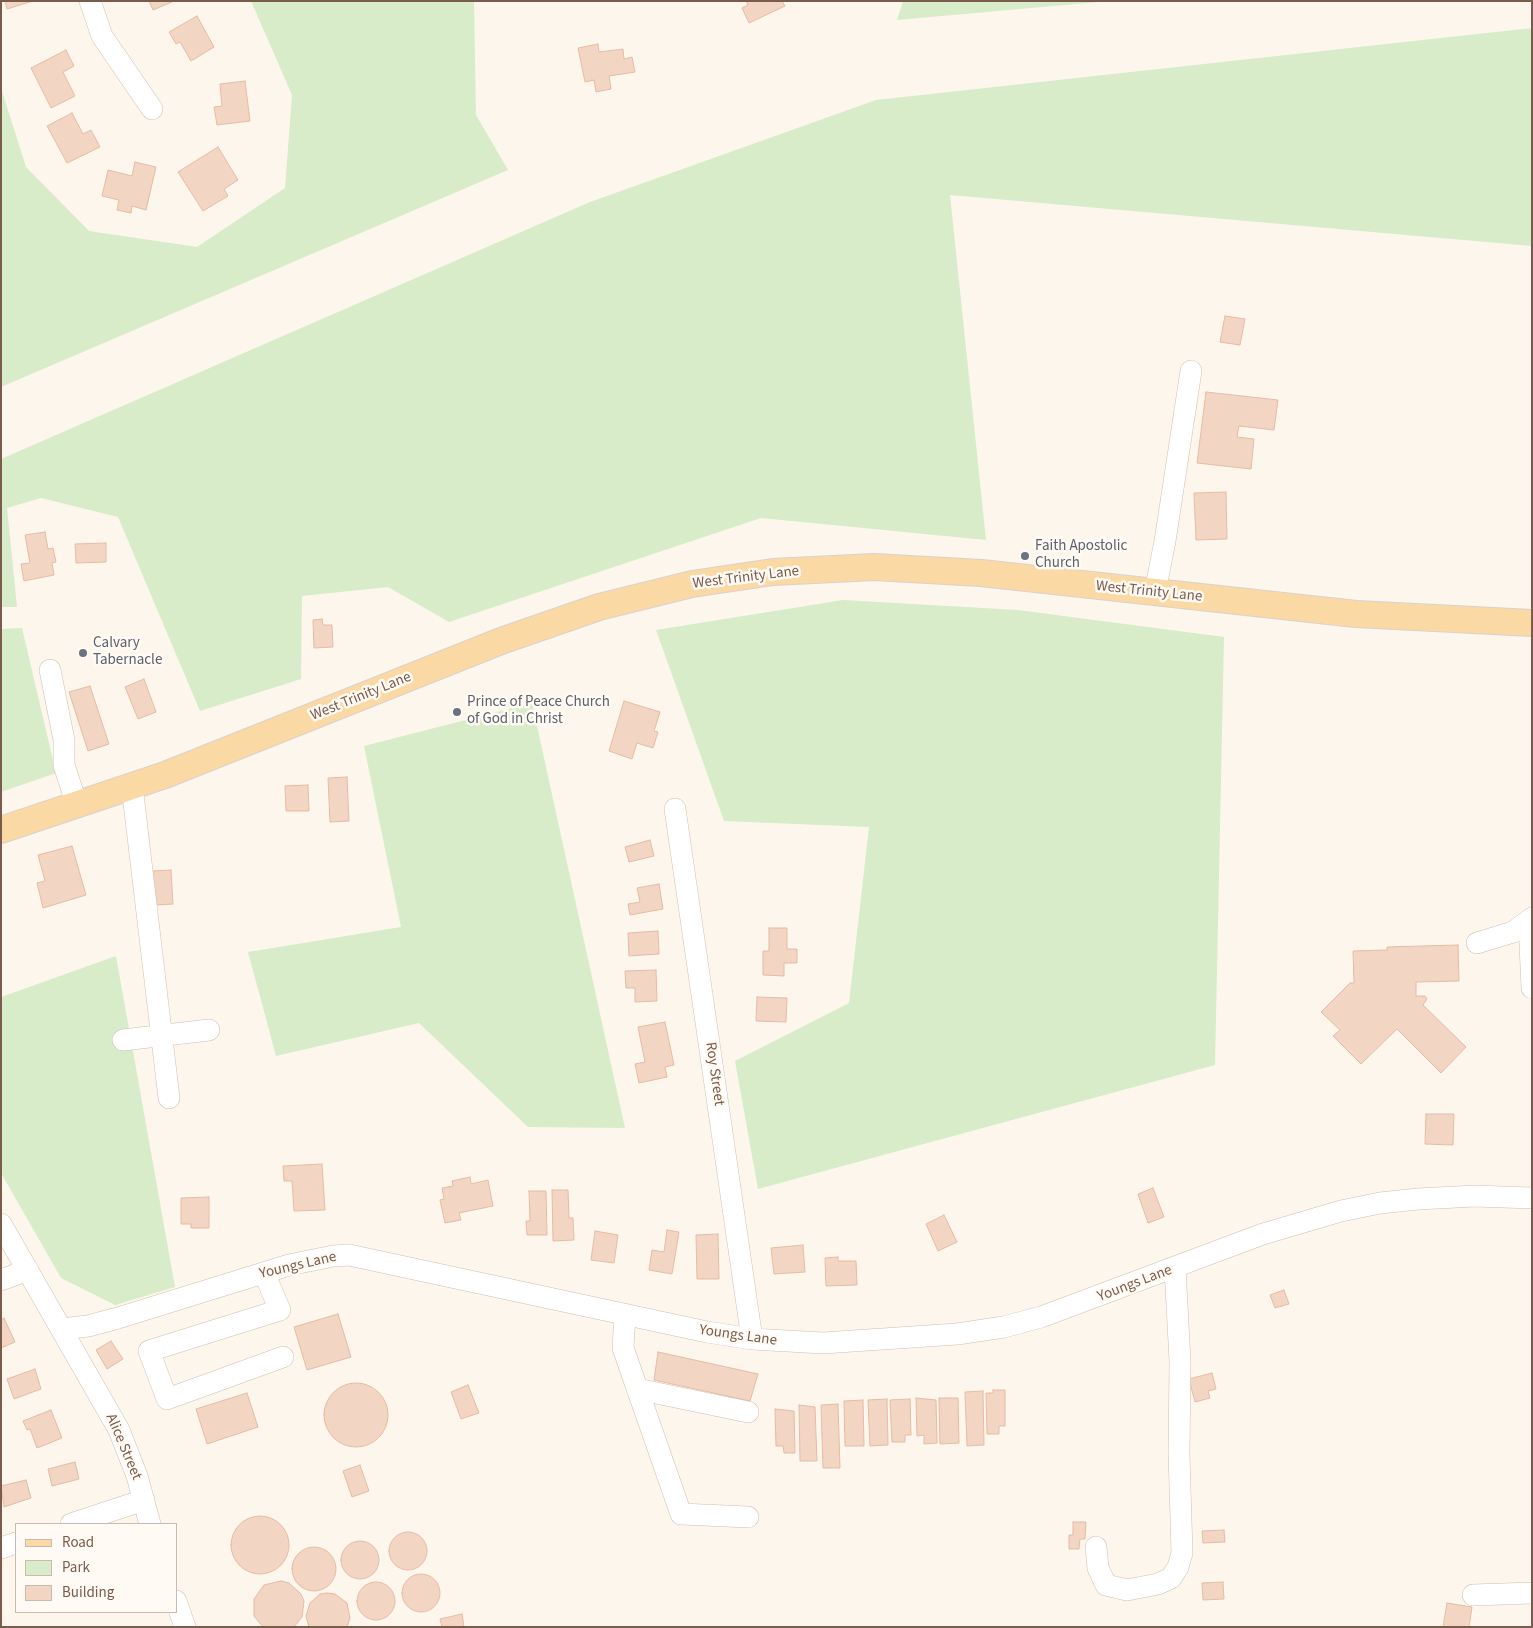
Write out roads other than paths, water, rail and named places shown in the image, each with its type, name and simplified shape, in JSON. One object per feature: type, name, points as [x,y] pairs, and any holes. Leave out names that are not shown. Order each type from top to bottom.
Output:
[{"type":"main road","name":"West Trinity Lane","points":[[1,830],[132,786],[501,641],[600,607],[692,584],[773,572],[874,567],[981,573],[1356,614],[1532,623]]},
{"type":"street","points":[[90,1],[102,36],[152,109]]},
{"type":"street","points":[[1155,592],[1165,542],[1191,371]]},
{"type":"street","points":[[50,670],[64,740],[64,765],[77,805]]},
{"type":"street","points":[[132,786],[170,1098]]},
{"type":"street","name":"Roy Street","points":[[675,809],[752,1339]]},
{"type":"street","points":[[1477,943],[1513,932],[1530,920]]},
{"type":"street","points":[[1530,920],[1532,988]]},
{"type":"street","points":[[123,1040],[209,1030]]},
{"type":"street","name":"Youngs Lane","points":[[61,1329],[88,1326],[118,1318],[315,1259],[349,1255],[625,1315],[752,1339],[823,1343],[957,1334],[1004,1326],[1077,1305],[1305,1220],[1380,1202],[1475,1196],[1532,1198]]},
{"type":"street","points":[[1,1224],[61,1329]]},
{"type":"street","points":[[1096,1546],[1098,1568],[1106,1585],[1127,1590],[1158,1584],[1171,1578],[1178,1567],[1182,1553],[1179,1454],[1180,1361],[1175,1268]]},
{"type":"street","points":[[1,1280],[28,1270]]},
{"type":"street","points":[[264,1273],[280,1310],[149,1351],[167,1399],[284,1357]]},
{"type":"street","points":[[625,1315],[623,1348],[681,1514],[748,1517]]},
{"type":"street","name":"Alice Street","points":[[61,1329],[119,1430],[144,1500],[74,1523]]},
{"type":"street","points":[[637,1389],[748,1412]]},
{"type":"street","points":[[144,1500],[150,1523]]},
{"type":"street","points":[[1,1548],[15,1543]]},
{"type":"street","points":[[1473,1594],[1532,1593]]},
{"type":"street","points":[[178,1607],[185,1627]]},
{"type":"place","name":"Faith Apostolic Church","points":[[1025,556]]},
{"type":"place","name":"Calvary Tabernacle","points":[[83,653]]},
{"type":"place","name":"Prince of Peace Church of God in Christ","points":[[457,712]]}]
